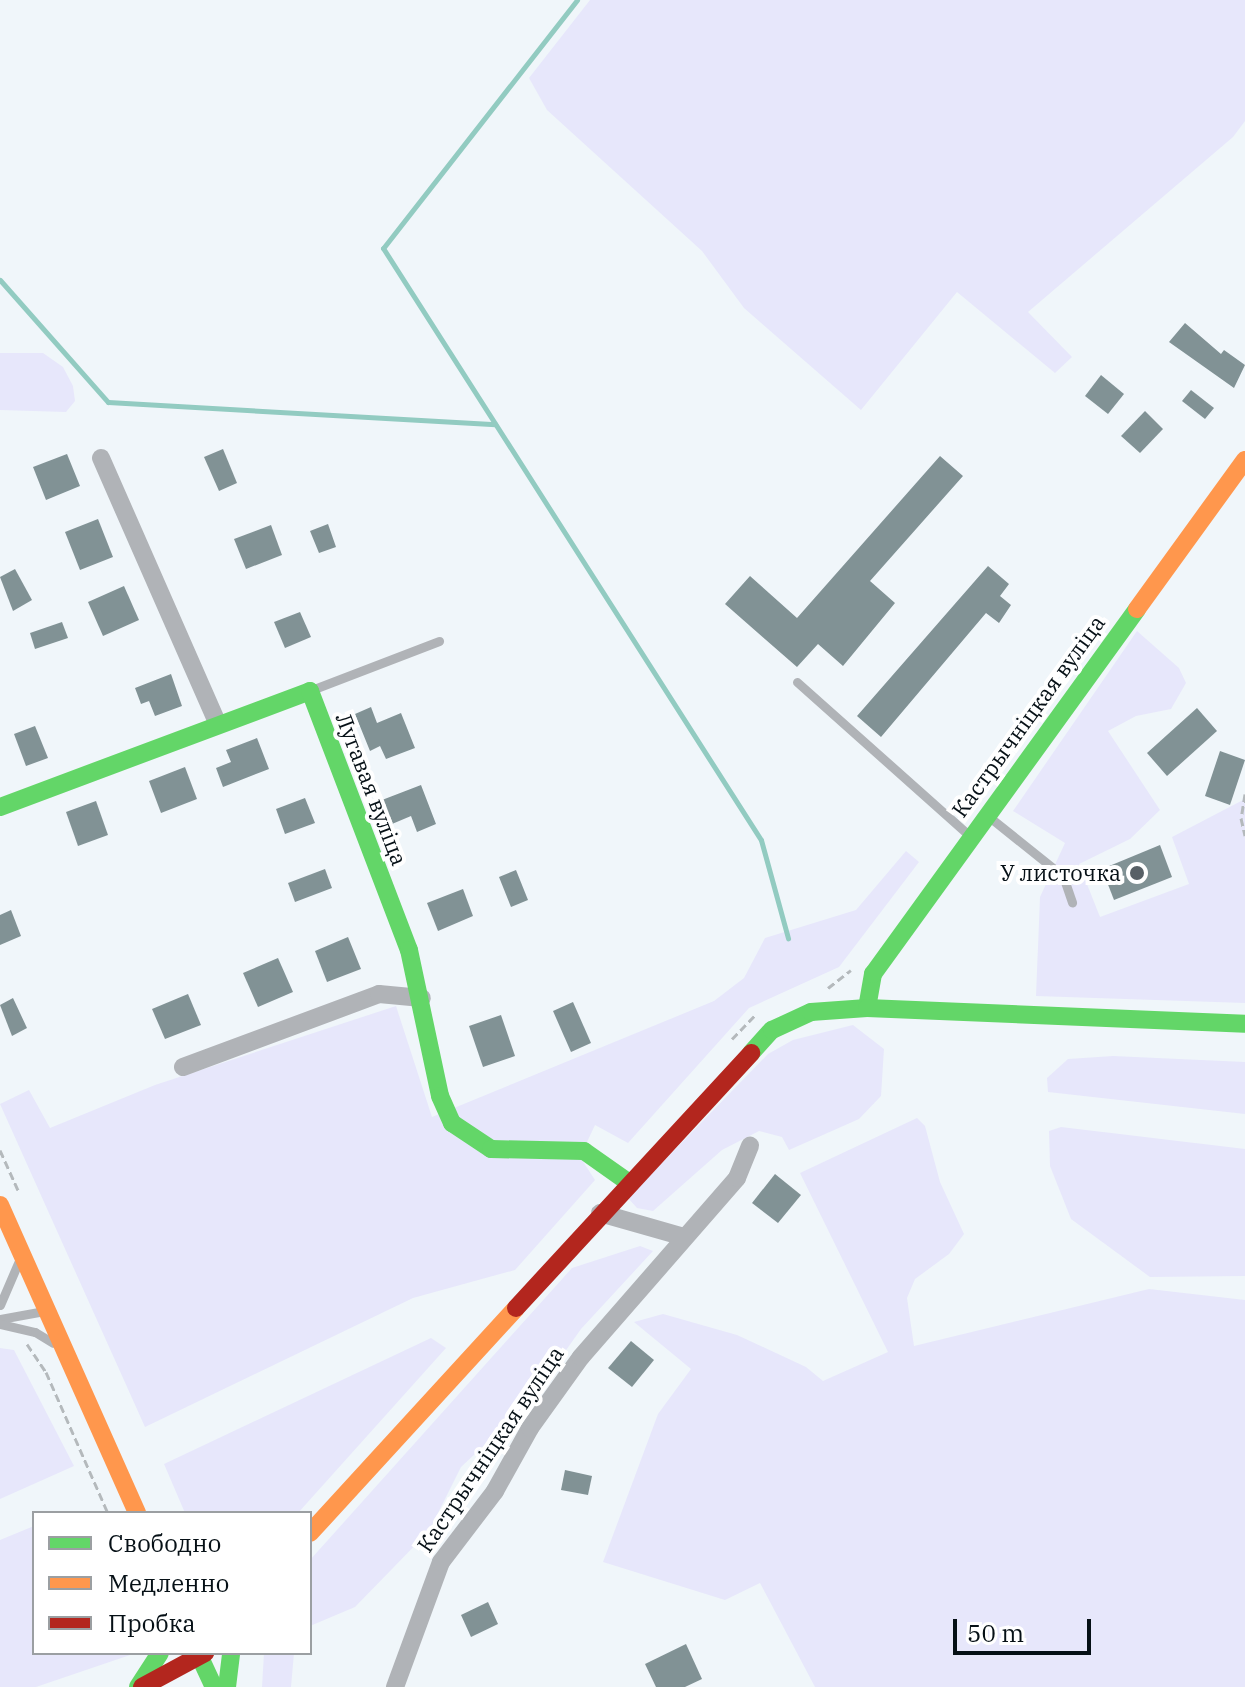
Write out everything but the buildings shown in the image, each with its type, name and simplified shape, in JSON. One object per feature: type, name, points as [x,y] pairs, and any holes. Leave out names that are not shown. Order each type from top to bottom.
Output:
[{"type":"street","points":[[101,458],[218,724]]},
{"type":"street","name":"Кастрычніцкая вуліца","points":[[867,1008],[866,992],[873,974],[985,814],[1245,460]]},
{"type":"street","points":[[0,807],[310,691]]},
{"type":"street","name":"Лугавая вуліца","points":[[310,691],[409,950],[422,998],[440,1096],[466,1137],[491,1149],[584,1151],[628,1182]]},
{"type":"street","points":[[183,1067],[379,994],[422,998]]},
{"type":"street","points":[[312,1531],[628,1182],[772,1030],[811,1012],[867,1008],[1245,1024]]},
{"type":"street","name":"Кастрычніцкая вуліца","points":[[395,1687],[441,1562],[495,1491],[530,1428],[581,1357],[737,1178],[750,1146]]},
{"type":"street","points":[[0,1205],[136,1511]]},
{"type":"street","points":[[600,1213],[684,1237]]},
{"type":"street","points":[[140,1687],[159,1655]]},
{"type":"street","points":[[140,1687],[201,1655],[214,1687]]},
{"type":"street","points":[[227,1687],[231,1655]]},
{"type":"lane","points":[[310,691],[439,641]]},
{"type":"lane","points":[[797,682],[970,836]]},
{"type":"lane","points":[[985,814],[1063,876],[1072,902]]},
{"type":"lane","points":[[0,1305],[21,1252]]},
{"type":"lane","points":[[2,1323],[47,1310]]},
{"type":"lane","points":[[2,1323],[35,1332],[67,1354]]},
{"type":"path","points":[[1245,794],[1241,818],[1245,836]]},
{"type":"path","points":[[2,1323],[46,1372],[107,1511]]},
{"type":"shaded area","points":[[590,0],[1245,0],[1245,121],[1233,137],[1028,312],[1072,357],[1055,373],[957,292],[861,410],[744,308],[702,251],[547,110],[529,78]]},
{"type":"shaded area","points":[[0,353],[43,353],[63,367],[73,386],[75,401],[66,412],[0,410]]},
{"type":"shaded area","points":[[1137,631],[1179,668],[1186,683],[1171,709],[1136,716],[1108,731],[1160,810],[1130,839],[1079,864],[1100,917],[1189,884],[1172,837],[1245,799],[1245,1003],[1036,996],[1040,897],[1065,843],[1013,811]]},
{"type":"shaded area","points":[[906,851],[919,862],[839,967],[749,1008],[628,1143],[595,1125],[580,1157],[595,1180],[515,1270],[413,1298],[145,1427],[0,1104],[29,1090],[50,1128],[155,1085],[396,1006],[432,1117],[714,1001],[744,978],[765,938],[856,910]]},
{"type":"shaded area","points":[[853,1025],[884,1049],[881,1096],[859,1119],[789,1150],[782,1137],[759,1131],[722,1150],[653,1211],[637,1208],[628,1198],[768,1054],[793,1040]]},
{"type":"shaded area","points":[[1113,1056],[1245,1062],[1245,1114],[1048,1092],[1047,1078],[1068,1059]]},
{"type":"shaded area","points":[[917,1118],[925,1126],[940,1182],[964,1234],[949,1254],[915,1279],[907,1298],[914,1346],[1149,1289],[1245,1300],[1245,1687],[815,1687],[760,1583],[725,1600],[603,1562],[658,1414],[691,1369],[634,1322],[663,1314],[737,1335],[806,1367],[823,1381],[888,1352],[800,1173]]},
{"type":"shaded area","points":[[1061,1127],[1245,1149],[1245,1276],[1150,1277],[1071,1219],[1050,1166],[1049,1131]]},
{"type":"shaded area","points":[[640,1246],[653,1251],[581,1329],[528,1404],[461,1467],[429,1531],[355,1607],[312,1625],[312,1558],[572,1268]]},
{"type":"shaded area","points":[[431,1338],[446,1348],[300,1511],[184,1511],[164,1464]]},
{"type":"shaded area","points":[[0,1348],[14,1350],[74,1466],[0,1499]]},
{"type":"shaded area","points":[[32,1527],[32,1655],[130,1655],[36,1687],[0,1687],[0,1540]]},
{"type":"shaded area","points":[[264,1655],[294,1655],[291,1687],[262,1687]]},
{"type":"waterway","points":[[577,0],[383,248],[761,840],[788,938]]},
{"type":"waterway","points":[[0,280],[108,402],[495,424]]},
{"type":"traffic: fast","points":[[867,1008],[873,974],[1137,609]]},
{"type":"traffic: fast","points":[[0,807],[310,691],[409,950],[440,1096],[452,1123],[491,1149],[584,1151],[628,1182]]},
{"type":"traffic: fast","points":[[751,1053],[772,1030],[811,1012],[867,1008],[1245,1024]]},
{"type":"traffic: fast","points":[[138,1687],[159,1655]]},
{"type":"traffic: fast","points":[[199,1655],[214,1687]]},
{"type":"traffic: fast","points":[[227,1687],[231,1655]]},
{"type":"traffic: slow","points":[[1137,609],[1245,460]]},
{"type":"traffic: slow","points":[[0,1205],[136,1511]]},
{"type":"traffic: slow","points":[[312,1531],[516,1308]]},
{"type":"traffic: jam","points":[[516,1308],[751,1053]]},
{"type":"traffic: jam","points":[[142,1687],[201,1655]]},
{"type":"place","name":"У листочка","points":[[1137,873]]}]
